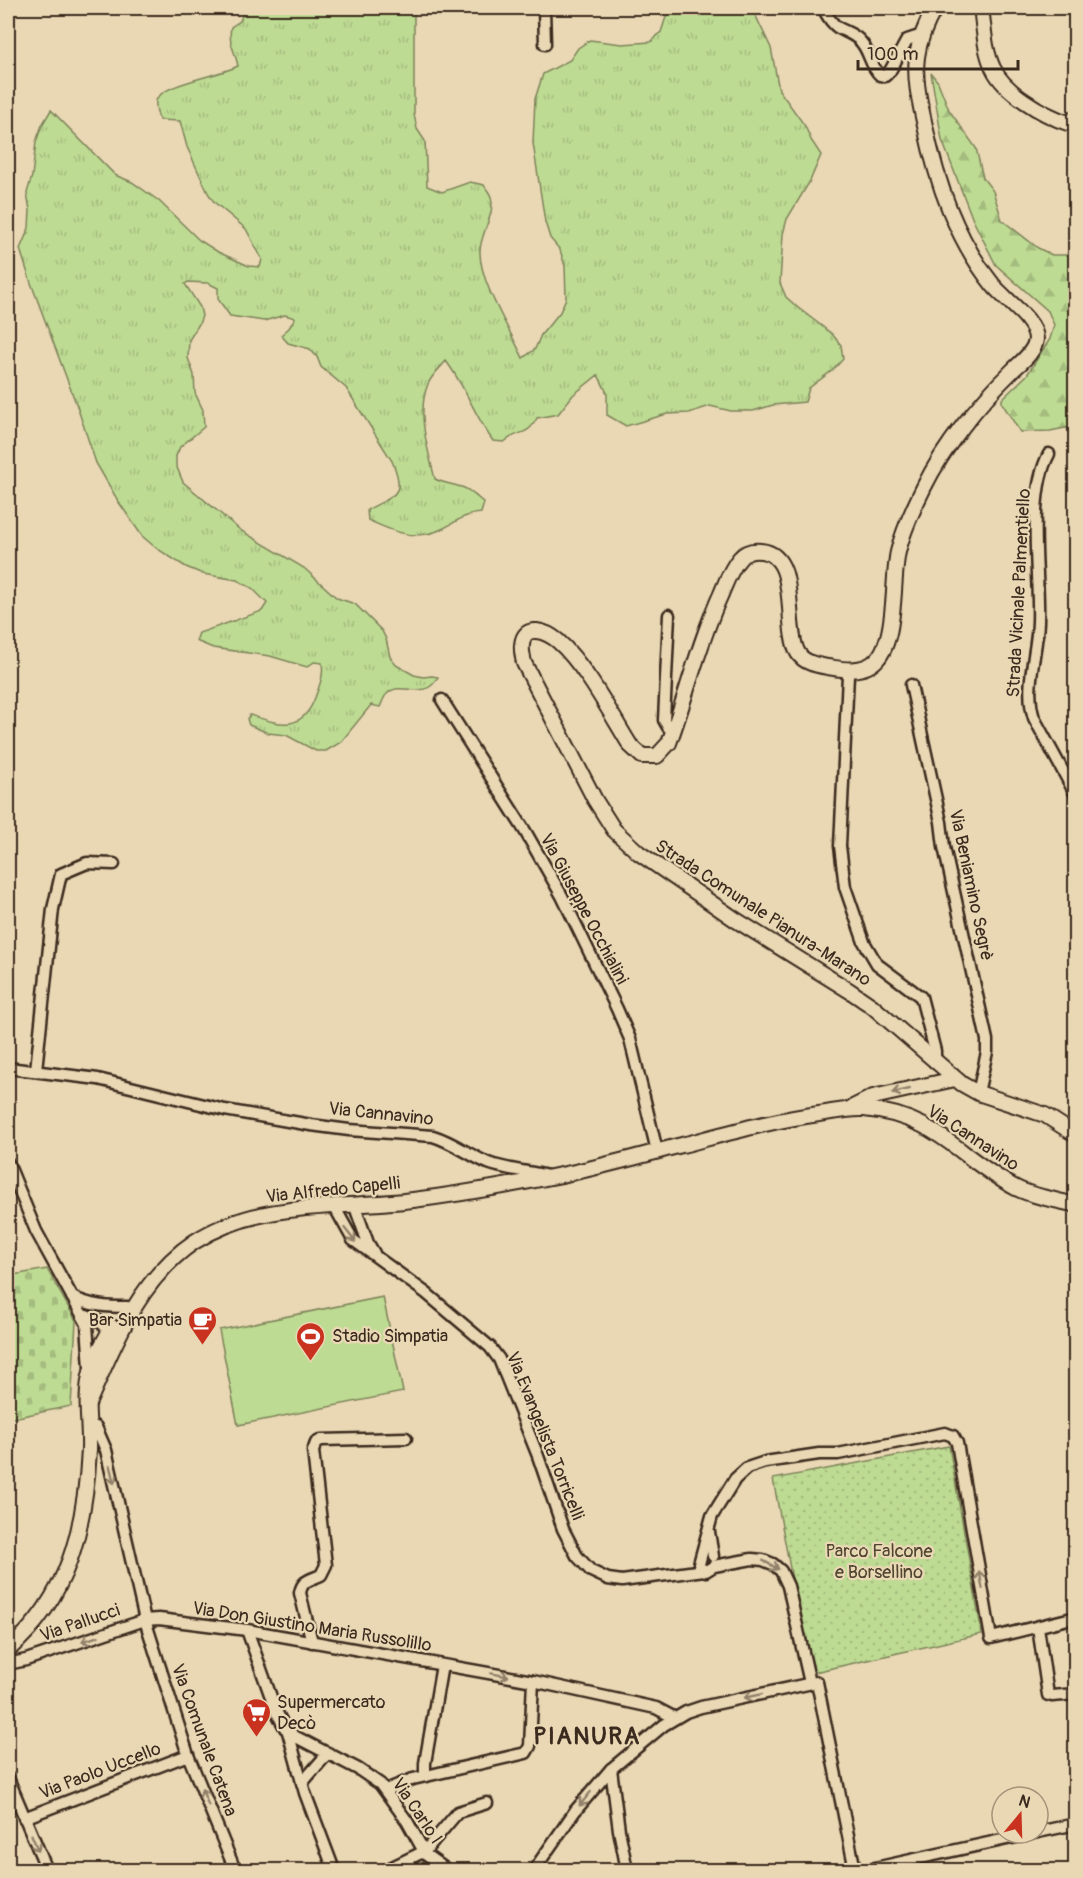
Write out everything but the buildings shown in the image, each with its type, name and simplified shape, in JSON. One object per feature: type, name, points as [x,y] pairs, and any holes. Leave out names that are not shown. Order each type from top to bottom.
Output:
[{"type":"street","points":[[544,8],[545,44]]},
{"type":"street","points":[[823,8],[836,26],[860,40],[875,71],[880,75],[885,76],[890,71],[907,40],[916,37],[921,41]]},
{"type":"street","name":"Strada Comunale Pianura-Marano","points":[[935,8],[917,57],[917,87],[935,174],[953,219],[971,254],[994,287],[1025,318],[1033,329],[1036,339],[1032,351],[1000,383],[968,421],[939,460],[924,487],[898,552],[889,637],[877,660],[870,666],[848,670],[813,664],[798,654],[788,587],[779,561],[769,551],[753,550],[741,556],[712,615],[669,743],[657,756],[642,756],[630,745],[576,661],[559,642],[540,630],[530,633],[522,641],[521,646],[524,663],[595,800],[614,830],[639,853],[736,920],[872,1006],[955,1079],[978,1093],[1046,1115],[1076,1135]]},
{"type":"street","points":[[981,8],[993,67],[1001,81],[1035,108],[1056,119],[1068,123],[1076,117]]},
{"type":"street","name":"Strada Vicinale Palmentiello","points":[[1049,454],[1044,464],[1037,499],[1038,623],[1030,693],[1031,708],[1034,718],[1076,795]]},
{"type":"street","points":[[669,615],[664,720],[674,731]]},
{"type":"street","points":[[848,675],[840,846],[845,887],[864,942],[877,964],[921,996],[935,1051],[935,1063]]},
{"type":"street","name":"Via Beniamino Segrè","points":[[911,685],[987,1040],[987,1052],[978,1093]]},
{"type":"street","name":"Via Giuseppe Occhialini","points":[[442,700],[525,831],[562,896],[617,1009],[630,1039],[657,1151]]},
{"type":"street","points":[[36,1070],[53,909],[61,874],[87,863],[114,864]]},
{"type":"street","name":"Via Cannavino","points":[[8,1068],[98,1079],[225,1110],[301,1123],[349,1130],[433,1136],[503,1168],[553,1177],[782,1120],[849,1109],[864,1109],[911,1119],[939,1133],[1019,1190],[1076,1205]]},
{"type":"street","name":"Via Cannavino","points":[[849,1109],[873,1097],[955,1079]]},
{"type":"street","points":[[8,1163],[36,1231],[89,1328],[95,1377]]},
{"type":"street","name":"Via Alfredo Capelli","points":[[8,1650],[38,1620],[65,1573],[76,1546],[86,1491],[88,1404],[109,1333],[174,1258],[213,1232],[262,1215],[285,1210],[412,1200],[553,1177]]},
{"type":"street","name":"Via Evangelista Torricelli","points":[[354,1204],[368,1243],[376,1256]]},
{"type":"street","name":"Via Evangelista Torricelli","points":[[334,1206],[353,1240],[426,1293],[481,1339],[499,1359],[538,1456],[563,1529],[577,1556],[591,1571],[608,1579],[622,1581],[704,1564],[752,1559],[773,1564],[781,1571],[788,1586],[813,1683]]},
{"type":"street","points":[[72,1297],[86,1304],[130,1308]]},
{"type":"street","name":"Via Alfredo Capelli","points":[[95,1377],[130,1308]]},
{"type":"street","points":[[83,1316],[101,1322],[109,1333]]},
{"type":"street","points":[[89,1328],[98,1334],[109,1333]]},
{"type":"street","points":[[88,1424],[96,1427],[106,1450],[145,1620]]},
{"type":"street","points":[[704,1564],[708,1525],[735,1479],[752,1465],[819,1454],[838,1454],[945,1433],[957,1440],[991,1638],[1076,1617]]},
{"type":"street","points":[[312,1642],[300,1593],[301,1587],[306,1580],[321,1575],[326,1565],[314,1446],[321,1440],[406,1438]]},
{"type":"street","name":"Via Don Giustino Maria Russolillo","points":[[145,1620],[159,1619],[247,1630],[532,1681],[652,1707],[669,1713],[675,1718]]},
{"type":"street","name":"Via Pallucci","points":[[8,1664],[145,1620]]},
{"type":"street","name":"Via Comunale Catena","points":[[145,1620],[188,1755],[235,1870]]},
{"type":"street","points":[[1038,1627],[1047,1693],[1052,1696],[1076,1694]]},
{"type":"street","points":[[247,1630],[276,1710],[288,1732],[302,1783],[334,1870]]},
{"type":"street","name":"Via Pallucci","points":[[8,1650],[15,1657],[26,1660]]},
{"type":"street","points":[[425,1776],[425,1763],[442,1665]]},
{"type":"street","points":[[386,1790],[425,1776],[526,1753],[530,1746],[532,1681]]},
{"type":"street","points":[[534,1870],[575,1811],[611,1769],[675,1718],[701,1707],[813,1683],[855,1870]]},
{"type":"street","name":"Via Carlo I","points":[[288,1732],[358,1768],[386,1790],[429,1858],[447,1870]]},
{"type":"street","points":[[302,1783],[328,1753]]},
{"type":"street","name":"Via Paolo Uccello","points":[[24,1818],[188,1755]]},
{"type":"street","points":[[611,1769],[627,1870]]},
{"type":"street","points":[[8,1778],[47,1870]]},
{"type":"street","points":[[386,1870],[425,1851],[461,1810],[487,1803]]},
{"type":"street","points":[[1050,1830],[1076,1824]]},
{"type":"street","points":[[866,1870],[990,1843]]},
{"type":"green space","points":[[245,8],[414,8],[414,114],[417,129],[425,141],[427,186],[442,192],[470,182],[484,185],[490,194],[492,204],[481,244],[481,263],[496,305],[523,358],[535,349],[541,335],[560,312],[566,298],[565,266],[560,250],[550,238],[545,222],[533,143],[535,99],[543,74],[570,60],[578,48],[590,40],[622,44],[651,42],[661,32],[669,8],[752,8],[771,48],[779,90],[805,126],[821,155],[810,181],[787,219],[783,234],[780,283],[786,297],[832,334],[841,345],[843,359],[833,370],[809,388],[805,402],[773,405],[753,411],[731,411],[710,406],[689,413],[667,414],[626,426],[607,415],[607,393],[598,375],[573,395],[558,414],[537,418],[526,431],[504,442],[493,441],[446,361],[428,384],[423,407],[424,431],[435,479],[464,488],[484,503],[481,513],[465,517],[432,533],[404,534],[368,520],[367,510],[391,497],[398,488],[392,461],[346,388],[321,367],[317,357],[310,349],[288,343],[281,335],[295,318],[285,315],[264,321],[230,316],[218,299],[218,288],[208,283],[188,282],[185,284],[200,307],[202,316],[189,340],[188,358],[194,375],[195,393],[203,410],[204,427],[180,447],[176,456],[176,465],[183,482],[240,530],[304,568],[337,598],[355,604],[382,631],[390,657],[396,665],[414,675],[438,677],[427,689],[393,690],[386,695],[380,707],[371,705],[341,742],[326,751],[316,751],[286,735],[268,733],[249,725],[247,719],[250,715],[290,723],[305,716],[320,683],[322,663],[314,662],[307,667],[270,656],[213,648],[196,641],[199,633],[262,611],[267,603],[252,588],[237,580],[203,574],[186,567],[142,536],[96,463],[20,249],[29,228],[30,210],[27,193],[32,176],[36,142],[51,110],[115,175],[132,182],[159,201],[199,240],[218,252],[249,266],[260,267],[262,259],[246,229],[214,202],[208,193],[187,147],[180,121],[159,120],[156,106],[160,95],[168,90],[238,66],[230,33],[231,27],[240,21]]},
{"type":"green space","points":[[931,73],[938,82],[949,110],[976,148],[983,178],[993,191],[1002,220],[1038,248],[1052,255],[1067,255],[1075,239],[1075,429],[1020,432],[1002,403],[1002,399],[1027,375],[1050,339],[1054,325],[1048,311],[996,265],[973,220],[942,140]]},
{"type":"green space","points":[[47,1269],[76,1321],[71,1406],[8,1419],[8,1276]]},
{"type":"green space","name":"Stadio Simpatia","points":[[383,1297],[403,1392],[238,1425],[219,1330]]},
{"type":"green space","name":"Parco Falcone e Borsellino","points":[[949,1446],[982,1634],[810,1673],[773,1479]]},
{"type":"place","name":"Bar Simpatia","points":[[203,1346]]},
{"type":"place","name":"Stadio Simpatia","points":[[311,1362]]},
{"type":"place","name":"Supermercato Decò","points":[[256,1738]]},
{"type":"district","name":"PIANURA","points":[[587,1736]]}]
